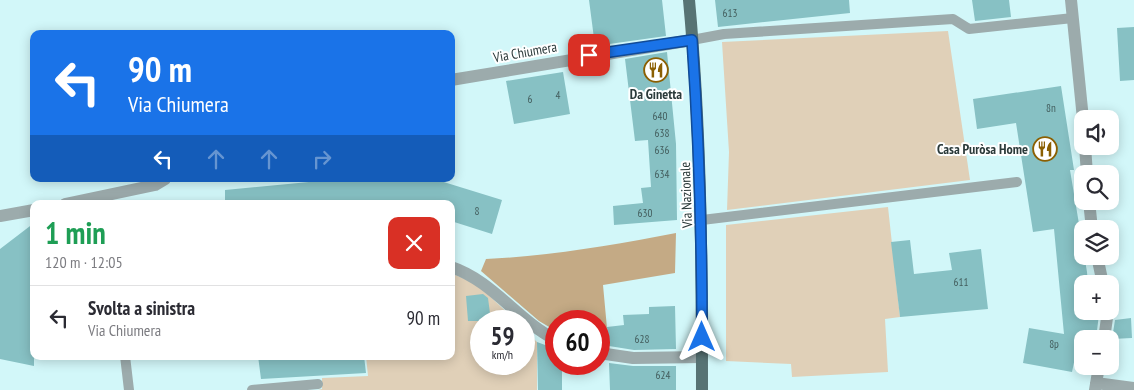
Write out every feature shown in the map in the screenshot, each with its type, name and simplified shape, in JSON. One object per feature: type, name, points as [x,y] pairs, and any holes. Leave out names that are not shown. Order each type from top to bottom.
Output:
[{"type":"main road","name":"Via Nazionale","points":[[689,0],[699,128],[702,220],[702,390]]},
{"type":"street","points":[[1071,0],[1082,110]]},
{"type":"street","name":"Via Chiumera","points":[[455,79],[692,40]]},
{"type":"street","points":[[107,200],[160,182]]},
{"type":"street","points":[[0,216],[30,211]]},
{"type":"street","points":[[455,268],[469,273],[534,327],[545,334]]},
{"type":"street","points":[[610,355],[633,358],[702,357]]},
{"type":"street","points":[[1096,387],[1134,388]]},
{"type":"lane","points":[[692,40],[724,34],[953,19],[970,29],[1073,18]]},
{"type":"lane","points":[[702,220],[1017,182]]},
{"type":"lane","points":[[125,360],[129,390]]},
{"type":"lane","points":[[252,390],[318,384]]},
{"type":"shaded area","points":[[948,31],[970,180],[727,210],[729,152],[722,42]]},
{"type":"shaded area","points":[[888,207],[900,317],[885,319],[888,372],[792,377],[791,364],[726,361],[726,225]]},
{"type":"shaded area","points":[[676,233],[675,273],[603,285],[605,310],[545,310],[545,325],[535,318],[535,310],[526,310],[481,271],[486,259],[558,253]]},
{"type":"shaded area","points":[[455,275],[478,285],[504,310],[470,310],[470,375],[535,375],[535,340],[537,342],[537,390],[318,390],[322,389],[322,378],[368,376],[366,360],[455,360]]},
{"type":"building","points":[[589,0],[662,0],[666,36],[595,46]]},
{"type":"building","points":[[715,0],[849,0],[850,13],[718,27]]},
{"type":"building","points":[[972,0],[1009,0],[1011,17],[975,21]]},
{"type":"building","points":[[1134,27],[1134,80],[1120,81],[1117,28]]},
{"type":"building","points":[[667,52],[676,144],[677,220],[614,225],[613,206],[643,203],[641,188],[651,187],[648,140],[635,141],[625,59]]},
{"type":"building","points":[[563,72],[570,114],[514,124],[506,81]]},
{"type":"building","name":"Casa Puròsa Home","points":[[1061,86],[1074,170],[1070,170],[1074,194],[1074,210],[1077,210],[1078,220],[1074,220],[1074,265],[1086,265],[1087,275],[1074,275],[1074,320],[1098,320],[1097,330],[1074,330],[1074,362],[1072,372],[1023,363],[1029,328],[1064,334],[1054,229],[1033,232],[1016,123],[977,129],[973,99]]},
{"type":"building","points":[[309,182],[444,182],[502,200],[492,234],[455,222],[455,200],[225,200],[225,190]]},
{"type":"building","points":[[30,226],[30,360],[34,360],[34,366],[0,359],[0,249]]},
{"type":"building","points":[[910,240],[914,274],[952,270],[949,253],[981,249],[988,309],[900,317],[891,242]]},
{"type":"building","points":[[483,294],[488,298],[490,310],[470,310],[470,321],[468,321],[466,296]]},
{"type":"building","points":[[675,306],[676,349],[634,350],[610,346],[610,327],[624,325],[623,315],[649,314],[649,307]]},
{"type":"building","points":[[1131,318],[1132,338],[1119,339],[1119,330],[1113,330],[1115,320]]},
{"type":"building","points":[[537,342],[545,345],[545,375],[562,375],[562,390],[538,390]]},
{"type":"building","points":[[259,360],[364,360],[366,373],[261,379]]},
{"type":"building","points":[[610,363],[633,366],[676,366],[676,390],[610,390]]},
{"type":"place","name":"Da Ginetta","points":[[656,70]]},
{"type":"place","name":"Casa Puròsa Home","points":[[1045,149]]},
{"type":"route","points":[[589,55],[692,40],[699,128],[702,220],[702,337]]}]
